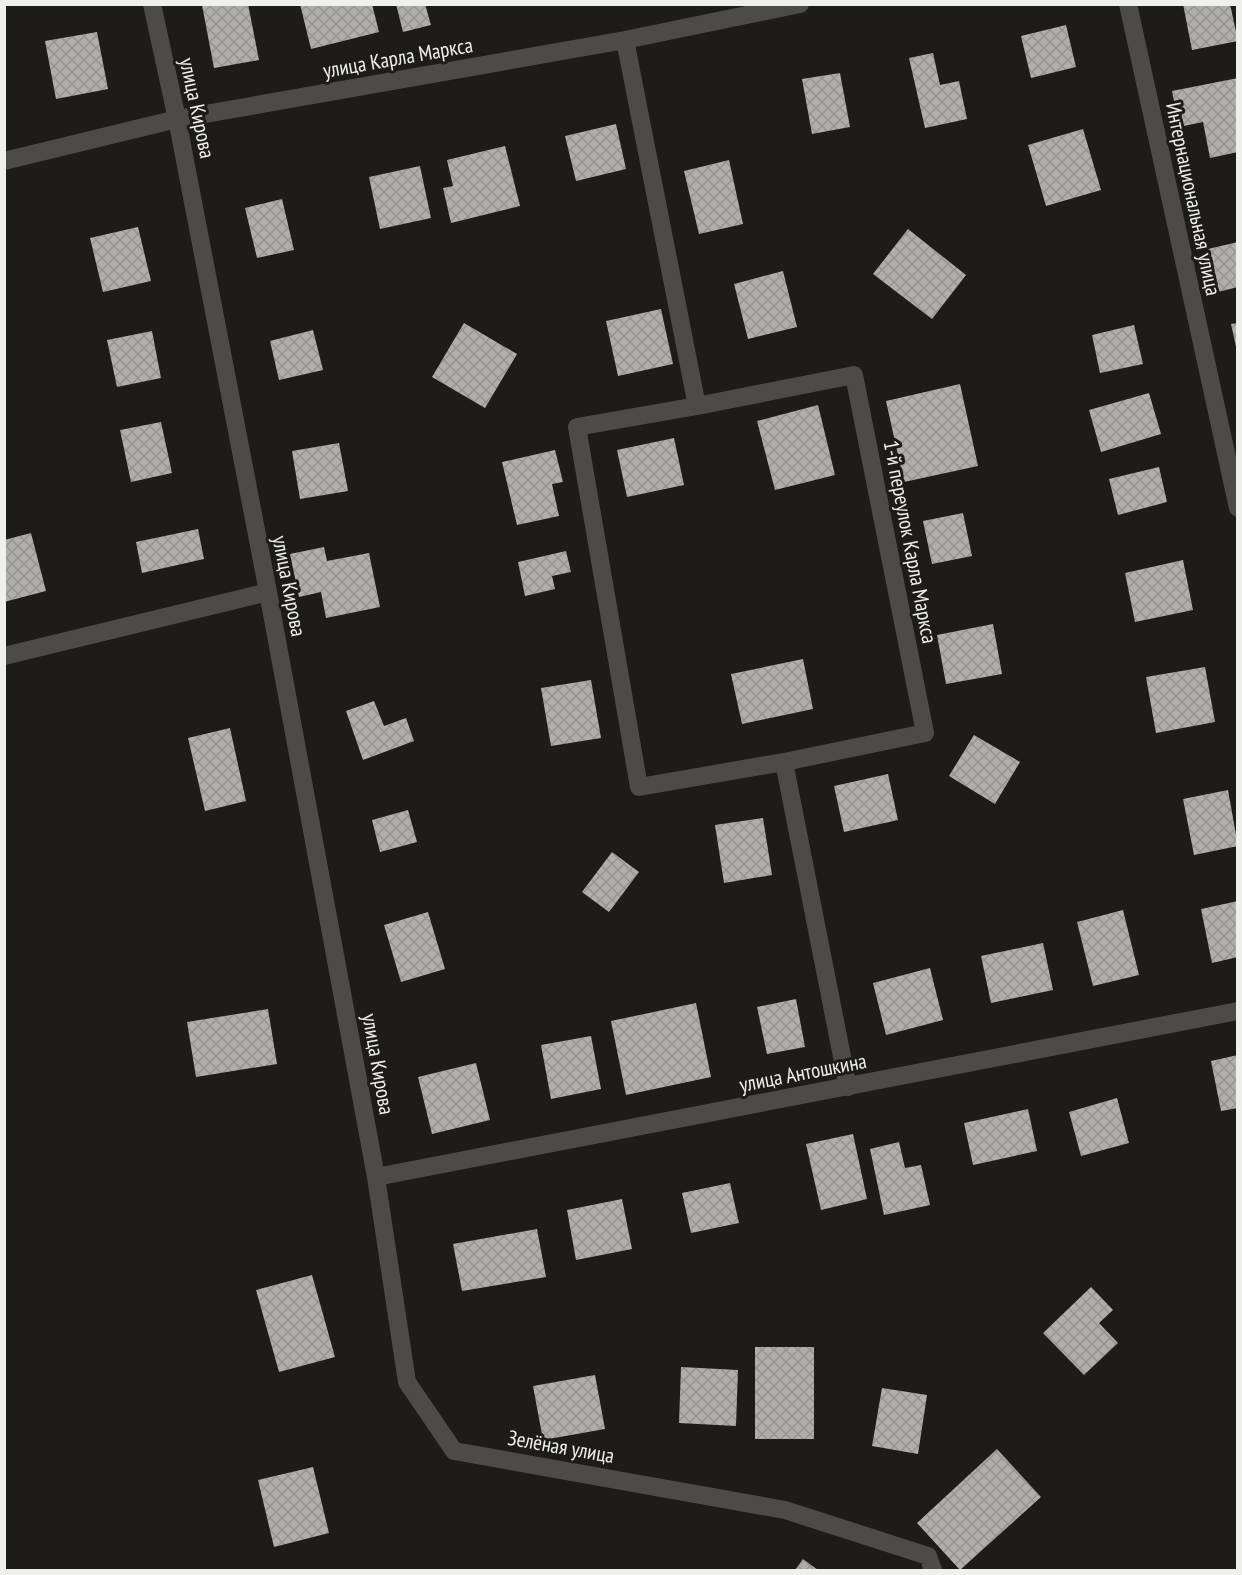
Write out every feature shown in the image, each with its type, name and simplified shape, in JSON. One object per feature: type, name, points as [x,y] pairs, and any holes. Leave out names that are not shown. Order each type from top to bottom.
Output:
[{"type":"street","name":"улица Кирова","points":[[152,4],[177,119],[268,592],[376,1177]]},
{"type":"street","name":"улица Карла Маркса","points":[[4,161],[177,119],[625,40],[800,4]]},
{"type":"street","name":"Интернациональная улица","points":[[1128,4],[1238,508]]},
{"type":"street","points":[[625,40],[697,406]]},
{"type":"street","name":"1-й переулок Карла Маркса","points":[[854,375],[925,733],[784,762],[639,787],[576,427],[697,406],[854,375]]},
{"type":"street","points":[[4,656],[268,592]]},
{"type":"street","points":[[784,762],[848,1087]]},
{"type":"street","name":"улица Антошкина","points":[[376,1177],[1238,1011]]},
{"type":"street","name":"Зелёная улица","points":[[376,1177],[407,1382],[454,1451],[785,1510],[928,1557],[933,1570]]},
{"type":"building","points":[[248,4],[259,60],[214,68],[202,5]]},
{"type":"building","points":[[300,4],[372,4],[379,32],[311,49]]},
{"type":"building","points":[[396,4],[425,4],[431,25],[403,32]]},
{"type":"building","points":[[1183,4],[1230,4],[1238,41],[1192,50]]},
{"type":"building","points":[[1066,25],[1076,67],[1031,78],[1021,36]]},
{"type":"building","points":[[97,32],[108,89],[56,99],[45,41]]},
{"type":"building","points":[[933,53],[940,85],[959,81],[967,119],[925,128],[909,58]]},
{"type":"building","points":[[840,73],[850,127],[812,134],[802,79]]},
{"type":"building","points":[[1238,78],[1238,152],[1210,158],[1203,122],[1179,127],[1172,91]]},
{"type":"building","points":[[616,124],[626,169],[576,181],[565,136]]},
{"type":"building","points":[[1083,129],[1101,190],[1046,206],[1028,145]]},
{"type":"building","points":[[505,146],[520,206],[451,223],[443,188],[453,186],[447,160]]},
{"type":"building","points":[[729,160],[743,224],[699,234],[684,171]]},
{"type":"building","points":[[420,166],[431,218],[380,229],[369,177]]},
{"type":"building","points":[[282,199],[294,250],[257,258],[245,208]]},
{"type":"building","points":[[138,227],[151,281],[103,292],[90,238]]},
{"type":"building","points":[[908,229],[966,275],[932,319],[873,274]]},
{"type":"building","points":[[1238,242],[1238,287],[1218,292],[1208,249]]},
{"type":"building","points":[[783,271],[797,327],[748,339],[734,284]]},
{"type":"building","points":[[661,309],[673,364],[618,376],[606,321]]},
{"type":"building","points":[[464,323],[517,354],[485,408],[432,377]]},
{"type":"building","points":[[1238,323],[1238,351],[1237,351],[1231,324]]},
{"type":"building","points":[[1134,325],[1143,364],[1100,373],[1092,335]]},
{"type":"building","points":[[313,330],[323,370],[279,380],[270,341]]},
{"type":"building","points":[[152,331],[161,378],[117,387],[107,340]]},
{"type":"building","points":[[960,384],[978,466],[904,482],[886,401]]},
{"type":"building","points":[[1149,393],[1161,434],[1101,452],[1089,410]]},
{"type":"building","points":[[818,405],[835,475],[775,490],[757,421]]},
{"type":"building","points":[[161,422],[172,473],[131,482],[120,430]]},
{"type":"building","points":[[674,438],[684,485],[627,497],[617,450]]},
{"type":"building","points":[[339,443],[348,491],[300,499],[292,451]]},
{"type":"building","points":[[555,450],[563,482],[552,484],[559,516],[517,525],[502,462]]},
{"type":"building","points":[[1159,467],[1167,502],[1118,515],[1109,479]]},
{"type":"building","points":[[963,513],[972,556],[932,564],[923,521]]},
{"type":"building","points":[[198,529],[204,559],[142,573],[136,542]]},
{"type":"building","points":[[31,533],[46,591],[4,602],[4,540]]},
{"type":"building","points":[[324,547],[327,561],[369,553],[380,607],[326,618],[321,592],[299,597],[290,554]]},
{"type":"building","points":[[566,551],[571,572],[552,576],[555,589],[525,596],[518,562]]},
{"type":"building","points":[[1183,560],[1193,610],[1135,622],[1125,573]]},
{"type":"building","points":[[993,624],[1002,674],[946,684],[937,635]]},
{"type":"building","points":[[803,659],[813,709],[742,724],[731,674]]},
{"type":"building","points":[[1205,667],[1215,722],[1156,733],[1146,677]]},
{"type":"building","points":[[591,680],[601,738],[551,746],[541,688]]},
{"type":"building","points":[[374,701],[384,726],[406,718],[414,741],[363,760],[346,711]]},
{"type":"building","points":[[230,728],[246,801],[205,811],[188,738]]},
{"type":"building","points":[[974,735],[1020,762],[995,804],[949,776]]},
{"type":"building","points":[[888,774],[898,820],[844,832],[834,786]]},
{"type":"building","points":[[1228,790],[1238,846],[1194,855],[1183,799]]},
{"type":"building","points":[[408,810],[417,842],[380,852],[372,820]]},
{"type":"building","points":[[763,818],[772,875],[724,883],[715,825]]},
{"type":"building","points":[[612,852],[639,872],[609,912],[582,892]]},
{"type":"building","points":[[1238,901],[1238,957],[1212,963],[1201,909]]},
{"type":"building","points":[[1123,910],[1139,975],[1093,986],[1077,922]]},
{"type":"building","points":[[428,912],[445,969],[401,982],[384,925]]},
{"type":"building","points":[[1043,943],[1053,990],[991,1003],[981,956]]},
{"type":"building","points":[[930,968],[943,1020],[886,1035],[873,983]]},
{"type":"building","points":[[796,999],[805,1047],[767,1054],[757,1007]]},
{"type":"building","points":[[696,1003],[711,1077],[626,1095],[611,1021]]},
{"type":"building","points":[[268,1009],[277,1064],[196,1077],[187,1022]]},
{"type":"building","points":[[591,1036],[601,1089],[551,1099],[541,1045]]},
{"type":"building","points":[[1238,1055],[1238,1108],[1221,1111],[1211,1061]]},
{"type":"building","points":[[476,1063],[490,1120],[432,1134],[418,1077]]},
{"type":"building","points":[[1117,1098],[1129,1143],[1081,1156],[1069,1112]]},
{"type":"building","points":[[1028,1109],[1037,1151],[973,1165],[964,1123]]},
{"type":"building","points":[[853,1134],[867,1199],[821,1210],[806,1144]]},
{"type":"building","points":[[899,1142],[905,1168],[921,1165],[930,1205],[884,1215],[870,1149]]},
{"type":"building","points":[[730,1183],[739,1223],[691,1233],[682,1193]]},
{"type":"building","points":[[622,1199],[632,1249],[576,1260],[567,1210]]},
{"type":"building","points":[[537,1229],[546,1277],[462,1291],[453,1244]]},
{"type":"building","points":[[312,1275],[335,1357],[279,1372],[256,1290]]},
{"type":"building","points":[[1091,1287],[1113,1310],[1099,1323],[1118,1343],[1084,1375],[1043,1333]]},
{"type":"building","points":[[755,1347],[814,1347],[814,1439],[755,1439]]},
{"type":"building","points":[[681,1367],[738,1370],[736,1426],[679,1423]]},
{"type":"building","points":[[595,1375],[605,1429],[543,1440],[533,1386]]},
{"type":"building","points":[[882,1388],[927,1395],[918,1454],[872,1446]]},
{"type":"building","points":[[997,1449],[1041,1497],[960,1570],[917,1523]]},
{"type":"building","points":[[313,1467],[329,1533],[274,1547],[258,1480]]},
{"type":"building","points":[[803,1559],[818,1570],[795,1570]]}]
